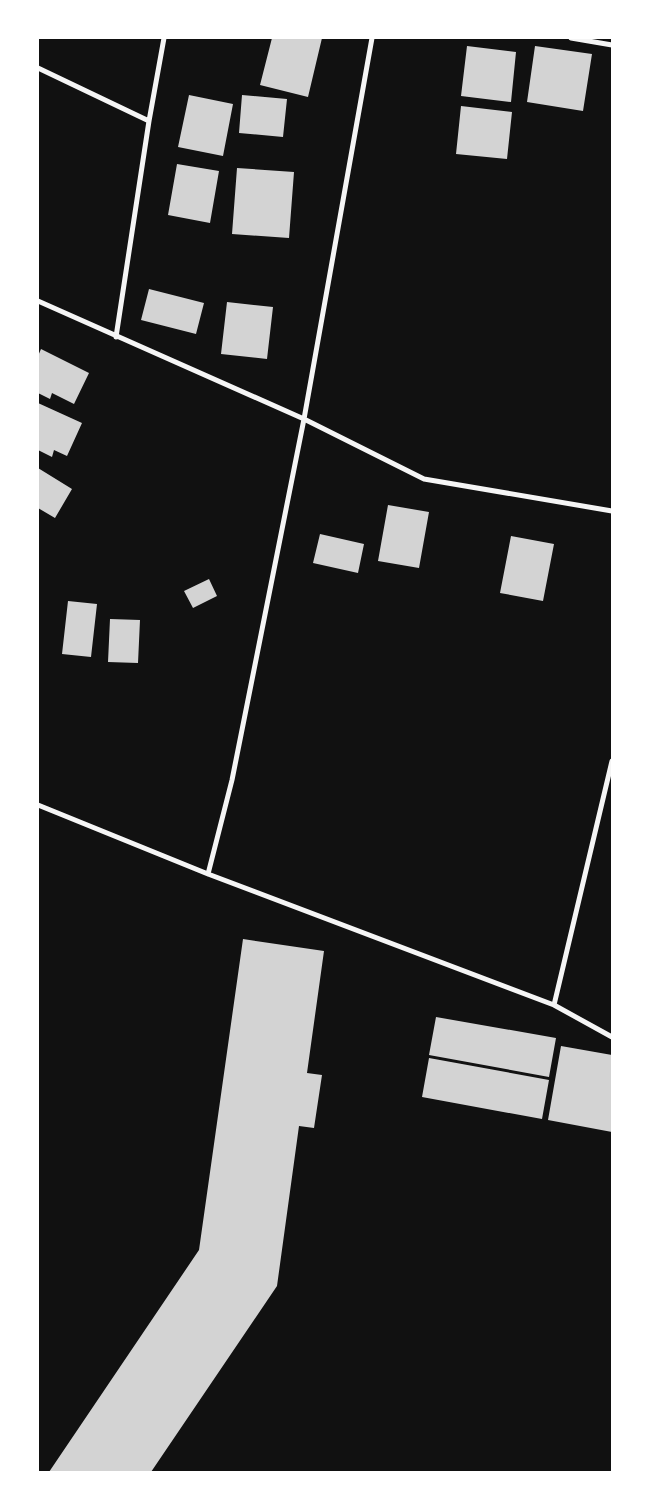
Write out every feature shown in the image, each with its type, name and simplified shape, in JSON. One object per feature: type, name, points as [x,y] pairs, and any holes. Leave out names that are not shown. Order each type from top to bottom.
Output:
[{"type":"street","points":[[116,336],[149,121],[164,38]]},
{"type":"street","points":[[208,874],[232,780],[304,419],[372,38]]},
{"type":"street","points":[[571,38],[612,46]]},
{"type":"street","points":[[38,68],[149,121]]},
{"type":"street","points":[[38,301],[304,419],[424,479],[612,511]]},
{"type":"street","points":[[554,1004],[612,761]]},
{"type":"street","points":[[38,805],[208,874],[554,1004],[612,1036]]},
{"type":"building","points":[[272,38],[322,38],[308,97],[260,85]]},
{"type":"building","points":[[467,46],[516,52],[511,102],[461,96]]},
{"type":"building","points":[[535,46],[592,54],[583,111],[527,102]]},
{"type":"building","points":[[189,95],[233,104],[223,156],[178,147]]},
{"type":"building","points":[[242,95],[287,99],[283,137],[239,133]]},
{"type":"building","points":[[461,106],[512,112],[507,159],[456,154]]},
{"type":"building","points":[[177,164],[219,171],[210,223],[168,215]]},
{"type":"building","points":[[237,168],[294,172],[289,238],[232,234]]},
{"type":"building","points":[[149,289],[204,303],[196,334],[141,320]]},
{"type":"building","points":[[227,302],[273,307],[267,359],[221,354]]},
{"type":"building","points":[[41,349],[89,373],[74,404],[52,393],[50,399],[38,393],[38,356]]},
{"type":"building","points":[[38,403],[82,423],[67,456],[54,450],[52,457],[38,450]]},
{"type":"building","points":[[38,468],[72,489],[55,518],[38,508]]},
{"type":"building","points":[[388,505],[429,512],[419,568],[378,561]]},
{"type":"building","points":[[320,534],[364,544],[358,573],[313,563]]},
{"type":"building","points":[[511,536],[554,544],[543,601],[500,593]]},
{"type":"building","points":[[209,579],[217,596],[193,608],[184,591]]},
{"type":"building","points":[[68,601],[97,604],[91,657],[62,654]]},
{"type":"building","points":[[110,619],[140,620],[138,663],[108,662]]},
{"type":"building","points":[[243,939],[324,951],[307,1073],[322,1075],[314,1128],[299,1126],[277,1286],[151,1472],[49,1472],[199,1250]]},
{"type":"building","points":[[436,1017],[556,1038],[549,1077],[429,1055]]},
{"type":"building","points":[[561,1046],[612,1055],[612,1132],[548,1120]]},
{"type":"building","points":[[429,1058],[549,1080],[542,1119],[422,1097]]}]
